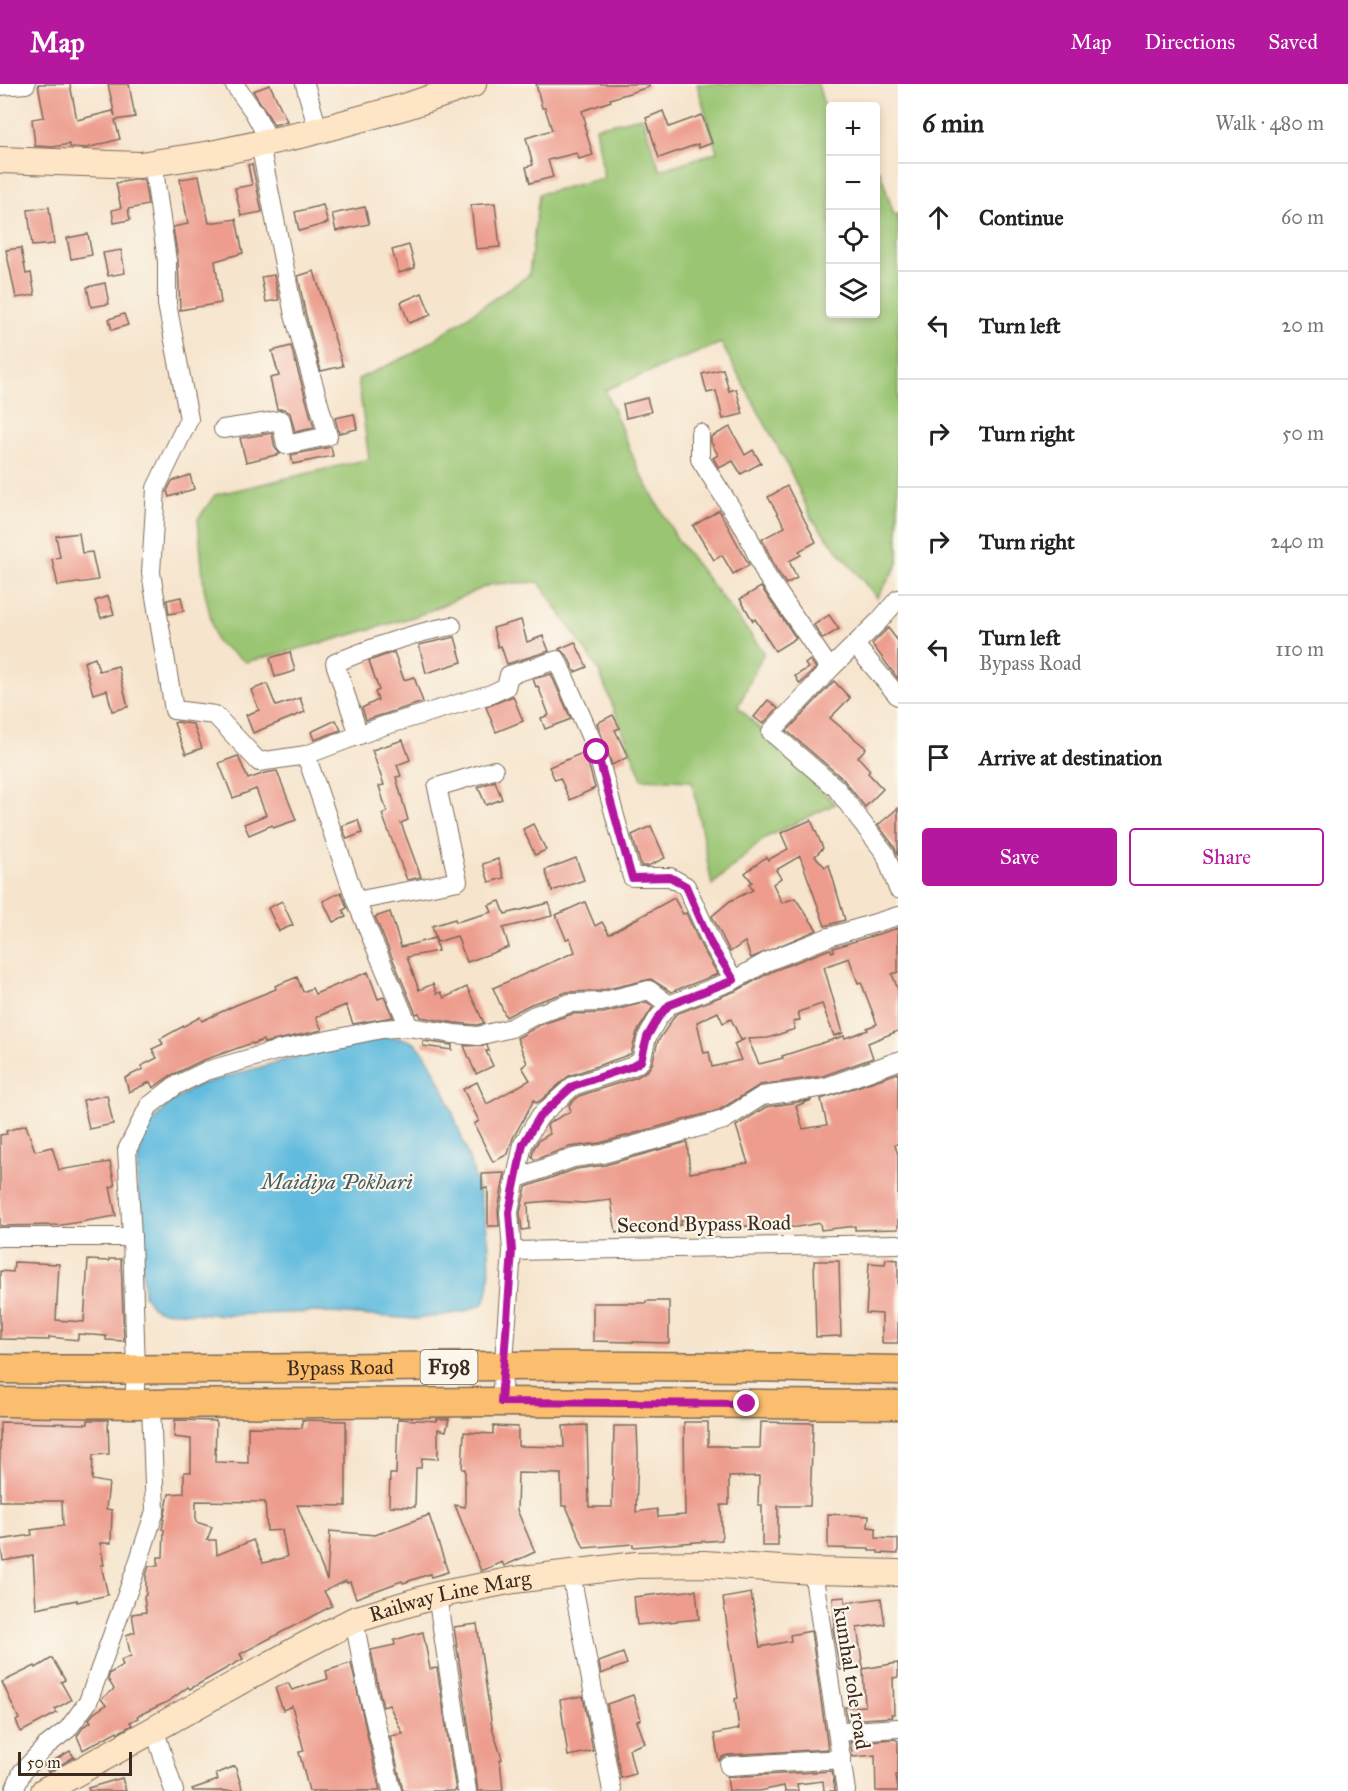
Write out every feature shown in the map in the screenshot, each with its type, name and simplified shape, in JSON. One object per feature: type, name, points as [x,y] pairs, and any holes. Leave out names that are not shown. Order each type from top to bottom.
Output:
[{"type":"main road","points":[[0,160],[140,165],[211,154],[318,130],[407,106],[473,84]]},
{"type":"main road","name":"Bypass Road","points":[[0,1369],[136,1371],[502,1366],[750,1366],[898,1370]]},
{"type":"main road","points":[[747,1404],[750,1366]]},
{"type":"main road","name":"Bypass Road","points":[[0,1402],[898,1405]]},
{"type":"main road","name":"Railway Line Marg","points":[[44,1791],[154,1728],[354,1620],[437,1595],[514,1580],[636,1565],[704,1564],[813,1571],[898,1573]]},
{"type":"street","points":[[0,86],[26,84]]},
{"type":"street","points":[[223,429],[281,420],[286,445],[328,436],[294,315],[265,143],[254,112],[234,84]]},
{"type":"street","points":[[305,84],[318,130]]},
{"type":"street","points":[[153,163],[167,261],[168,304],[189,420],[156,488],[151,573],[174,710],[214,715],[259,762],[306,755],[383,726],[491,694],[506,687],[509,675],[557,660],[597,752],[632,878],[670,877],[686,886],[711,944],[734,980]]},
{"type":"street","points":[[700,433],[699,459],[746,531],[766,575],[830,669]]},
{"type":"street","points":[[898,599],[771,732],[836,788],[885,853],[898,889]]},
{"type":"street","points":[[359,735],[335,663],[372,647],[452,626]]},
{"type":"street","points":[[855,645],[898,696]]},
{"type":"street","points":[[306,755],[356,902],[409,1027]]},
{"type":"street","points":[[356,902],[458,881],[437,787],[494,770]]},
{"type":"street","points":[[501,1402],[512,1251],[509,1212],[523,1144],[540,1116],[573,1086],[633,1066],[641,1061],[647,1037],[669,1005],[734,980],[768,961],[829,937],[898,916]]},
{"type":"street","points":[[14,1791],[22,1772],[46,1746],[68,1729],[88,1702],[155,1511],[136,1371],[127,1150],[149,1106],[176,1086],[206,1071],[279,1050],[344,1036],[409,1027],[454,1035],[478,1036],[511,1028],[535,1015],[570,1003],[601,1002],[649,990],[669,1005]]},
{"type":"street","points":[[515,1179],[573,1158],[602,1154],[724,1120],[762,1096],[826,1087],[898,1061]]},
{"type":"street","points":[[0,1237],[132,1238]]},
{"type":"street","name":"Second Bypass Road","points":[[512,1251],[898,1244]]},
{"type":"street","name":"kumhal tole road","points":[[813,1571],[846,1791]]},
{"type":"street","points":[[572,1574],[612,1791]]},
{"type":"street","points":[[437,1595],[467,1791]]},
{"type":"street","points":[[354,1620],[367,1688],[392,1791]]},
{"type":"street","points":[[154,1728],[174,1791]]},
{"type":"street","points":[[838,1732],[898,1728]]},
{"type":"street","points":[[729,1766],[842,1759]]},
{"type":"green space","points":[[697,84],[818,84],[826,112],[826,318],[880,318],[880,171],[894,215],[898,214],[898,245],[896,246],[898,256],[898,564],[877,598],[812,519],[788,466],[721,343],[605,390],[639,471],[679,542],[764,652],[738,707],[835,804],[765,838],[712,885],[692,781],[642,779],[598,669],[539,582],[492,584],[417,616],[246,662],[216,642],[204,588],[198,519],[215,495],[369,459],[358,379],[412,354],[529,275],[539,194],[604,178],[596,127],[642,117],[660,170],[717,152]]},
{"type":"water","name":"Maidiya Pokhari","points":[[387,1037],[414,1043],[427,1057],[457,1125],[480,1198],[488,1235],[490,1260],[488,1285],[483,1304],[463,1312],[416,1319],[317,1312],[228,1315],[161,1311],[152,1307],[144,1295],[137,1175],[139,1148],[150,1125],[168,1104],[198,1085],[310,1053],[348,1039]]},
{"type":"building","points":[[38,84],[70,84],[77,120],[113,111],[115,116],[108,84],[129,84],[135,117],[115,120],[120,139],[87,148],[70,147],[69,144],[53,147],[35,146],[32,119],[44,117]]},
{"type":"building","points":[[536,84],[649,84],[649,87],[610,99],[611,101],[582,111],[593,155],[579,159],[577,153],[548,160],[553,177],[530,183],[526,167],[533,165],[526,138],[552,130],[545,108],[542,108]]},
{"type":"building","points":[[270,85],[287,121],[274,125],[253,91]]},
{"type":"building","points":[[663,111],[669,127],[702,115],[712,143],[699,148],[698,144],[659,158],[646,118]]},
{"type":"building","points":[[252,164],[262,212],[241,216],[235,188],[252,185],[248,165]]},
{"type":"building","points":[[199,176],[209,223],[236,219],[243,253],[215,261],[221,303],[180,310],[178,260],[173,227],[188,224],[180,179]]},
{"type":"building","points":[[144,180],[148,205],[128,209],[130,220],[114,223],[112,210],[121,208],[116,183]]},
{"type":"building","points":[[495,203],[500,247],[476,249],[471,205]]},
{"type":"building","points":[[323,205],[328,223],[299,231],[295,212]]},
{"type":"building","points":[[49,207],[54,244],[32,246],[28,210]]},
{"type":"building","points":[[365,207],[369,224],[336,231],[332,214]]},
{"type":"building","points":[[88,234],[92,255],[71,259],[67,238]]},
{"type":"building","points":[[409,245],[415,268],[399,273],[392,250]]},
{"type":"building","points":[[21,248],[26,274],[31,273],[35,295],[16,298],[6,250]]},
{"type":"building","points":[[121,250],[125,273],[108,276],[103,253]]},
{"type":"building","points":[[314,271],[343,366],[321,371],[298,276]]},
{"type":"building","points":[[274,275],[279,300],[266,302],[261,277]]},
{"type":"building","points":[[105,283],[109,304],[91,307],[87,287]]},
{"type":"building","points":[[422,293],[431,315],[409,323],[401,302]]},
{"type":"building","points":[[124,314],[128,325],[112,330],[109,319]]},
{"type":"building","points":[[291,346],[314,428],[295,432],[290,413],[284,409],[277,409],[270,378],[279,376],[272,351]]},
{"type":"building","points":[[723,369],[729,391],[736,389],[743,414],[723,419],[716,391],[707,393],[702,374]]},
{"type":"building","points":[[647,398],[651,412],[626,418],[623,404]]},
{"type":"building","points":[[354,414],[357,429],[339,433],[335,418]]},
{"type":"building","points":[[730,427],[745,455],[753,450],[761,463],[741,474],[733,461],[719,468],[713,458],[718,455],[711,442],[711,437]]},
{"type":"building","points":[[272,433],[275,448],[280,454],[246,462],[240,438]]},
{"type":"building","points":[[331,447],[333,456],[293,464],[291,455]]},
{"type":"building","points":[[190,475],[194,489],[169,497],[167,491],[172,481]]},
{"type":"building","points":[[787,486],[816,542],[799,551],[801,555],[789,561],[797,578],[786,584],[762,539],[785,527],[768,497]]},
{"type":"building","points":[[719,510],[749,565],[733,574],[722,555],[714,560],[693,526]]},
{"type":"building","points":[[79,533],[82,553],[92,552],[98,580],[58,586],[52,559],[60,557],[56,536]]},
{"type":"building","points":[[761,587],[796,638],[775,651],[740,599]]},
{"type":"building","points":[[108,596],[114,614],[101,618],[95,601]]},
{"type":"building","points":[[181,597],[184,611],[169,614],[167,600]]},
{"type":"building","points":[[829,615],[839,629],[823,639],[814,625]]},
{"type":"building","points":[[521,620],[527,642],[543,636],[549,651],[507,664],[501,646],[498,647],[493,628]]},
{"type":"building","points":[[888,628],[898,641],[898,679],[872,644]]},
{"type":"building","points":[[455,637],[462,662],[426,673],[419,645]]},
{"type":"building","points":[[575,642],[587,667],[575,672],[567,655],[559,649]]},
{"type":"building","points":[[290,652],[295,671],[275,677],[270,658]]},
{"type":"building","points":[[394,652],[404,680],[414,677],[423,702],[366,720],[362,708],[378,700],[375,692],[379,690],[369,661]]},
{"type":"building","points":[[95,658],[99,671],[118,666],[128,707],[112,711],[107,690],[93,694],[84,662]]},
{"type":"building","points":[[810,660],[816,668],[800,684],[795,676],[808,668],[805,664]]},
{"type":"building","points":[[551,674],[571,719],[545,729],[541,718],[549,715],[533,679]]},
{"type":"building","points":[[834,681],[850,698],[830,718],[866,748],[858,757],[870,770],[868,773],[883,789],[865,807],[843,779],[787,731]]},
{"type":"building","points":[[267,684],[276,706],[300,698],[305,712],[253,733],[246,715],[259,710],[251,690]]},
{"type":"building","points":[[513,696],[523,721],[496,732],[486,707]]},
{"type":"building","points":[[768,700],[778,708],[763,724],[754,717]]},
{"type":"building","points":[[613,715],[620,728],[615,730],[628,757],[612,765],[597,723]]},
{"type":"building","points":[[336,720],[341,730],[314,740],[311,732]]},
{"type":"building","points":[[174,723],[193,724],[202,748],[186,754]]},
{"type":"building","points":[[403,740],[410,760],[397,765],[401,776],[396,777],[408,820],[401,823],[421,877],[407,880],[382,814],[387,812],[379,786],[384,785],[372,750]]},
{"type":"building","points":[[585,752],[595,788],[570,800],[560,778],[555,780],[549,767]]},
{"type":"building","points":[[238,756],[248,779],[277,771],[296,820],[273,828],[272,825],[249,835],[244,824],[266,815],[256,789],[233,798],[219,763]]},
{"type":"building","points":[[495,781],[502,799],[486,805],[478,787]]},
{"type":"building","points":[[898,808],[898,856],[894,846],[878,825]]},
{"type":"building","points":[[358,820],[362,833],[347,839],[342,826]]},
{"type":"building","points":[[811,820],[823,848],[815,856],[825,867],[829,865],[845,920],[825,926],[800,856],[776,870],[781,878],[773,884],[782,903],[795,898],[817,930],[751,958],[745,942],[730,952],[712,916],[730,901],[753,890],[749,884],[752,882],[745,873],[766,857],[768,860],[788,849],[781,833]]},
{"type":"building","points":[[533,824],[546,850],[535,855],[523,829]]},
{"type":"building","points":[[651,826],[665,858],[648,866],[641,866],[632,835]]},
{"type":"building","points":[[576,858],[584,880],[552,891],[545,870]]},
{"type":"building","points":[[498,859],[504,878],[489,882],[483,864]]},
{"type":"building","points":[[341,892],[347,908],[343,910],[346,917],[333,922],[323,901]]},
{"type":"building","points":[[674,898],[683,914],[686,913],[702,948],[718,974],[671,992],[651,979],[599,991],[567,992],[531,1004],[506,1017],[493,988],[575,952],[570,938],[566,939],[556,915],[585,902],[595,926],[602,922],[609,934]]},
{"type":"building","points":[[282,901],[293,925],[279,931],[268,908]]},
{"type":"building","points":[[500,901],[505,914],[549,903],[552,916],[503,928],[509,947],[467,962],[457,936],[437,942],[432,926],[492,912],[489,905]]},
{"type":"building","points":[[390,912],[401,947],[435,938],[438,951],[407,957],[419,990],[433,984],[437,994],[441,992],[444,998],[467,987],[484,1023],[477,1025],[455,1023],[416,1014],[375,917]]},
{"type":"building","points":[[898,928],[898,972],[892,974],[898,990],[898,1031],[868,1043],[873,1058],[823,1076],[760,1085],[719,1110],[600,1143],[569,1147],[534,1160],[532,1156],[534,1148],[539,1140],[550,1134],[547,1126],[549,1123],[571,1111],[569,1105],[579,1096],[637,1077],[648,1070],[652,1064],[658,1041],[676,1014],[738,990],[773,971],[830,949],[832,952],[833,948]],"holes":[[[849,958],[877,1024],[867,1028],[868,1030],[845,1038],[844,1036],[782,1056],[783,1058],[759,1064],[748,1039],[768,1038],[795,1029],[793,1022],[800,1020],[798,1012],[822,1004],[834,1036],[843,1033],[824,967]],[[718,1012],[723,1023],[731,1019],[741,1040],[745,1039],[734,1044],[741,1060],[712,1067],[709,1052],[704,1053],[697,1022]]]},
{"type":"building","points":[[368,972],[378,999],[384,997],[393,1017],[353,1024],[346,1005],[316,1017],[322,1030],[264,1043],[263,1040],[252,1043],[201,1061],[170,1076],[153,1088],[150,1082],[129,1092],[125,1078],[143,1069],[141,1066],[157,1058],[152,1049],[163,1044],[160,1039],[200,1017],[202,1021],[276,989],[275,986],[297,977],[303,992],[312,988],[315,994]]},
{"type":"building","points":[[647,1002],[653,1007],[637,1032],[631,1054],[569,1076],[540,1101],[536,1103],[534,1100],[513,1138],[508,1154],[493,1162],[474,1124],[479,1121],[463,1089],[477,1082],[487,1104],[530,1080],[522,1067],[527,1063],[517,1038],[540,1025],[572,1014],[603,1013]]},
{"type":"building","points":[[423,1041],[452,1045],[452,1050],[423,1046]]},
{"type":"building","points":[[487,1045],[489,1051],[486,1051],[493,1066],[476,1074],[464,1046]]},
{"type":"building","points":[[898,1073],[898,1143],[895,1145],[898,1155],[898,1229],[855,1230],[855,1226],[821,1230],[820,1223],[797,1227],[750,1229],[749,1226],[713,1230],[710,1220],[681,1221],[681,1225],[659,1228],[658,1226],[616,1233],[611,1200],[584,1203],[550,1201],[528,1203],[529,1229],[522,1230],[520,1213],[526,1187],[576,1169],[605,1165],[687,1142],[690,1173],[748,1163],[736,1126],[766,1107],[812,1100],[796,1106],[803,1129],[827,1125],[821,1099]]},
{"type":"building","points":[[107,1095],[113,1124],[89,1129],[83,1100]]},
{"type":"building","points":[[26,1125],[35,1151],[52,1147],[59,1170],[110,1162],[115,1186],[110,1187],[116,1216],[62,1225],[0,1226],[0,1135]]},
{"type":"building","points":[[505,1173],[498,1210],[499,1226],[488,1226],[488,1188],[482,1189],[482,1174]]},
{"type":"building","points":[[109,1259],[121,1259],[124,1341],[106,1340],[106,1336],[78,1334],[78,1340],[49,1337],[49,1340],[0,1339],[0,1271],[13,1272],[14,1262],[59,1264],[56,1320],[84,1322],[88,1260],[109,1261]]},
{"type":"building","points":[[886,1259],[898,1260],[898,1343],[882,1343],[882,1314],[866,1313],[869,1263],[885,1264]]},
{"type":"building","points":[[814,1261],[839,1261],[841,1336],[816,1337]]},
{"type":"building","points":[[646,1301],[669,1301],[669,1343],[593,1341],[593,1303],[646,1303]]},
{"type":"building","points":[[398,1419],[437,1421],[437,1419],[449,1419],[446,1431],[438,1429],[438,1459],[422,1458],[421,1468],[416,1468],[415,1507],[389,1506],[390,1474],[396,1474]]},
{"type":"building","points":[[88,1420],[108,1420],[109,1454],[93,1455],[92,1480],[109,1483],[106,1509],[112,1510],[111,1543],[100,1543],[104,1565],[101,1565],[108,1595],[36,1608],[33,1556],[3,1561],[0,1540],[32,1535],[31,1530],[63,1526],[62,1501],[0,1501],[0,1422],[88,1424]]},
{"type":"building","points":[[175,1420],[216,1421],[215,1462],[248,1463],[248,1427],[302,1428],[302,1420],[346,1421],[346,1506],[297,1505],[327,1580],[330,1531],[375,1535],[429,1515],[448,1572],[431,1577],[430,1574],[403,1583],[402,1581],[356,1598],[350,1582],[346,1581],[324,1591],[332,1606],[240,1654],[243,1659],[190,1689],[188,1687],[169,1701],[137,1716],[138,1718],[130,1722],[132,1725],[83,1750],[77,1736],[84,1726],[91,1722],[89,1719],[94,1713],[106,1705],[101,1699],[114,1689],[108,1679],[110,1673],[123,1666],[121,1660],[131,1656],[126,1635],[135,1632],[132,1614],[146,1612],[144,1596],[146,1595],[146,1575],[149,1566],[158,1566],[158,1557],[163,1557],[164,1530],[162,1529],[169,1494],[184,1493],[184,1472],[191,1472],[191,1439],[174,1437]],"holes":[[[196,1501],[265,1502],[267,1531],[282,1530],[287,1557],[263,1563],[253,1540],[217,1555],[216,1540],[207,1540],[212,1527],[196,1522]]]},
{"type":"building","points":[[684,1422],[708,1422],[708,1446],[728,1446],[728,1448],[760,1448],[761,1422],[813,1423],[810,1506],[778,1506],[778,1546],[762,1546],[762,1505],[758,1505],[759,1476],[729,1477],[729,1505],[721,1505],[722,1540],[633,1547],[633,1544],[584,1548],[566,1506],[562,1506],[561,1474],[518,1473],[517,1510],[535,1552],[504,1566],[502,1562],[481,1571],[455,1505],[465,1507],[465,1469],[462,1469],[464,1432],[493,1434],[493,1426],[518,1427],[518,1446],[564,1447],[563,1426],[587,1425],[589,1507],[612,1507],[614,1426],[637,1426],[636,1512],[657,1509],[658,1517],[685,1515]]},
{"type":"building","points":[[828,1514],[869,1516],[868,1527],[876,1528],[876,1538],[898,1539],[898,1554],[878,1553],[878,1551],[869,1551],[869,1549],[828,1548]]},
{"type":"building","points":[[696,1590],[699,1619],[637,1625],[634,1597]]},
{"type":"building","points":[[751,1593],[760,1647],[791,1641],[790,1635],[811,1631],[828,1749],[728,1755],[719,1761],[714,1734],[739,1729],[735,1699],[738,1698],[723,1598]]},
{"type":"building","points":[[845,1597],[845,1603],[881,1598],[885,1624],[857,1628],[863,1667],[840,1670],[833,1628],[835,1627],[833,1598]]},
{"type":"building","points":[[477,1624],[492,1727],[502,1759],[500,1760],[503,1791],[478,1791],[454,1627]]},
{"type":"building","points":[[423,1632],[430,1669],[437,1668],[456,1791],[403,1791],[390,1736],[403,1734],[389,1705],[383,1707],[378,1686],[371,1650],[395,1645],[394,1640]]},
{"type":"building","points":[[623,1653],[627,1664],[601,1674],[599,1662]]},
{"type":"building","points":[[52,1658],[65,1680],[61,1682],[71,1700],[55,1709],[57,1713],[21,1732],[16,1721],[19,1719],[2,1682],[35,1666],[36,1668]]},
{"type":"building","points":[[351,1663],[380,1791],[309,1791],[299,1752],[304,1751],[292,1706],[283,1710],[275,1688],[288,1683],[292,1690],[328,1679],[326,1671]]},
{"type":"building","points":[[898,1663],[898,1677],[893,1678],[894,1714],[891,1714],[892,1717],[847,1720],[845,1707],[865,1706],[863,1669]]},
{"type":"building","points":[[633,1695],[641,1719],[637,1721],[645,1743],[629,1749],[635,1774],[621,1778],[607,1704]]},
{"type":"building","points":[[583,1696],[593,1751],[568,1756],[560,1700]]},
{"type":"building","points":[[895,1739],[898,1741],[898,1775],[896,1775],[898,1791],[876,1791],[875,1755],[853,1757],[850,1742]]},
{"type":"building","points":[[70,1751],[74,1757],[48,1772],[44,1766]]},
{"type":"building","points":[[235,1766],[243,1791],[193,1791],[192,1789],[218,1780],[216,1774]]},
{"type":"building","points":[[832,1771],[835,1791],[824,1791],[823,1781],[797,1784],[798,1791],[785,1791],[784,1786],[760,1791],[729,1791],[727,1777]]},
{"type":"building","points":[[122,1778],[126,1791],[89,1791],[88,1788]]},
{"type":"route","points":[[597,752],[632,878],[670,877],[686,886],[711,944],[734,980],[669,1005],[647,1037],[641,1061],[633,1066],[573,1086],[540,1116],[523,1144],[509,1212],[512,1251],[501,1402],[747,1404]]}]
